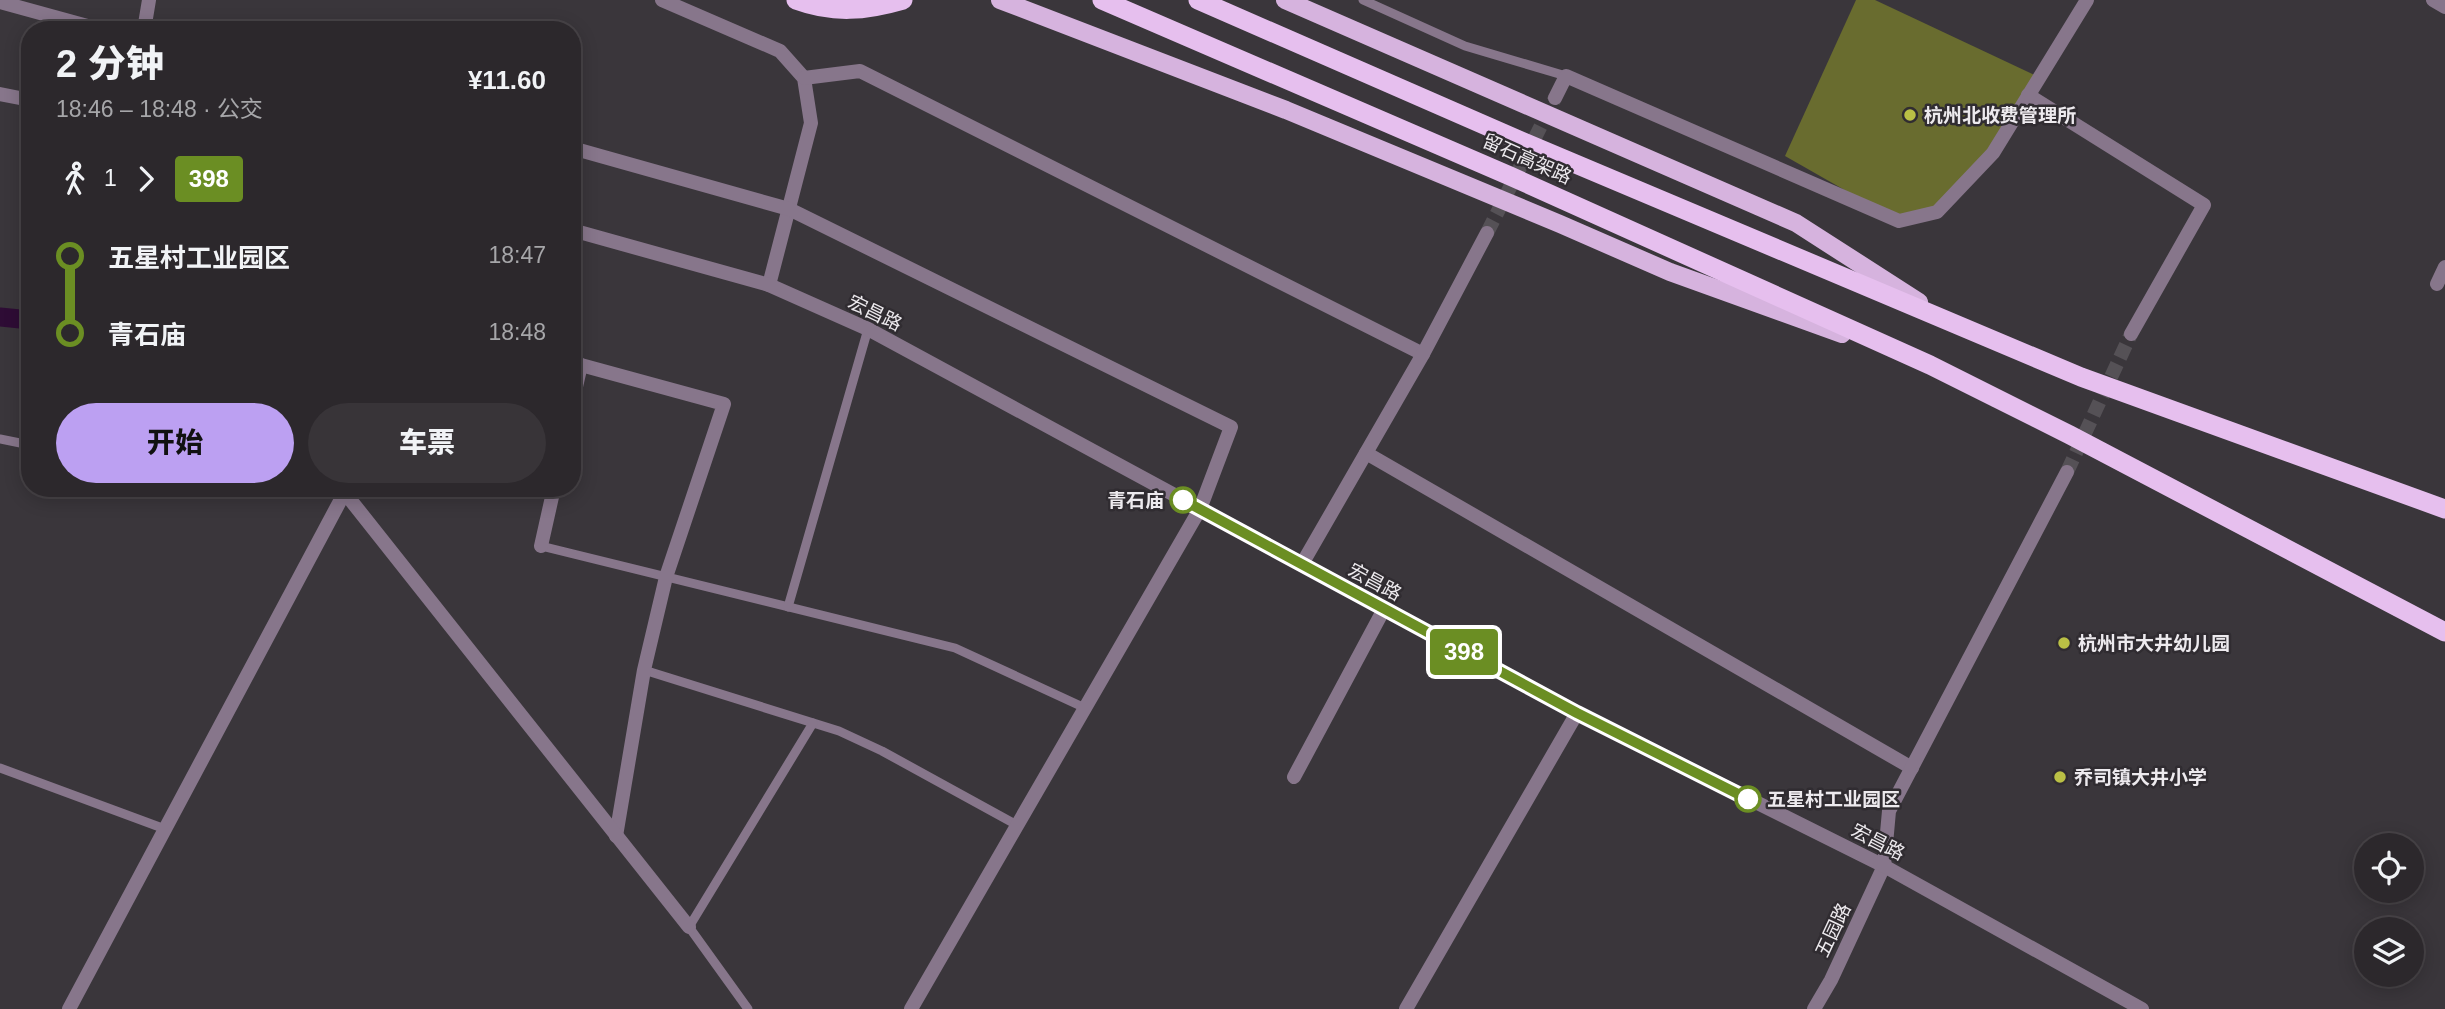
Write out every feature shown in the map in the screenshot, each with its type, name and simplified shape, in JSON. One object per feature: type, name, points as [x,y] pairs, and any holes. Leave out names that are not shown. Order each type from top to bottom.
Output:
[{"type":"highway","points":[[796,0],[838,9],[871,9],[903,0]]},
{"type":"highway","name":"留石高架路","points":[[1102,0],[1510,176],[1930,365],[2070,435],[2445,632]]},
{"type":"highway","name":"留石高架路","points":[[1203,2],[1534,147],[2081,377],[2445,509]]},
{"type":"main road","points":[[1000,0],[1286,110],[1670,272],[1930,365]]},
{"type":"main road","points":[[1285,0],[1796,223],[1951,323]]},
{"type":"street","points":[[146,21],[149,0]]},
{"type":"street","points":[[662,0],[780,51],[804,78],[811,123],[769,285]]},
{"type":"street","points":[[1555,98],[1566,76],[1899,221],[1937,212],[1993,152],[2087,0]]},
{"type":"street","points":[[2433,0],[2445,7]]},
{"type":"street","points":[[0,2],[69,21]]},
{"type":"street","points":[[804,78],[860,71],[1423,354]]},
{"type":"street","points":[[0,94],[21,98]]},
{"type":"street","points":[[2028,95],[2204,205],[2131,334]]},
{"type":"street","points":[[581,151],[789,209],[1231,427],[1200,509],[911,1009]]},
{"type":"street","name":"宏昌路","points":[[581,233],[769,285],[868,329],[1577,713],[1884,866],[2142,1009]]},
{"type":"street","points":[[1301,564],[1423,354],[1486,233]]},
{"type":"street","points":[[2437,284],[2445,267]]},
{"type":"street","points":[[581,365],[724,404],[666,577],[644,670],[616,836]]},
{"type":"street","points":[[1366,453],[1912,768]]},
{"type":"street","name":"五园路","points":[[1814,1009],[1831,980],[1884,866],[1889,811],[2067,471]]},
{"type":"street","points":[[69,1009],[343,497]]},
{"type":"street","points":[[351,497],[689,927]]},
{"type":"street","points":[[541,545],[552,497]]},
{"type":"street","points":[[1294,777],[1384,609]]},
{"type":"street","points":[[1406,1009],[1577,713]]},
{"type":"lane","points":[[1363,0],[1465,46],[1566,76]]},
{"type":"lane","points":[[788,607],[868,329]]},
{"type":"lane","points":[[0,439],[21,443]]},
{"type":"lane","points":[[541,545],[955,648],[1085,708]]},
{"type":"lane","points":[[644,670],[813,723],[882,751],[1017,825]]},
{"type":"lane","points":[[748,1009],[689,927],[813,723]]},
{"type":"lane","points":[[0,768],[165,829]]},
{"type":"building","name":"杭州北收费管理所","points":[[1856,0],[1875,0],[2039,77],[1993,153],[1937,212],[1899,221],[1785,156]]},
{"type":"waterway","points":[[0,317],[21,319]]},
{"type":"tunnel","points":[[1487,233],[1555,98]]},
{"type":"tunnel","points":[[2067,472],[2131,334]]},
{"type":"bus line","name":"398","points":[[1183,500],[1577,713],[1748,799]]},
{"type":"place","name":"杭州北收费管理所","points":[[1910,115]]},
{"type":"place","name":"青石庙","points":[[1183,500]]},
{"type":"place","name":"杭州市大井幼儿园","points":[[2064,643]]},
{"type":"place","name":"乔司镇大井小学","points":[[2060,777]]},
{"type":"place","name":"五星村工业园区","points":[[1748,799]]}]
